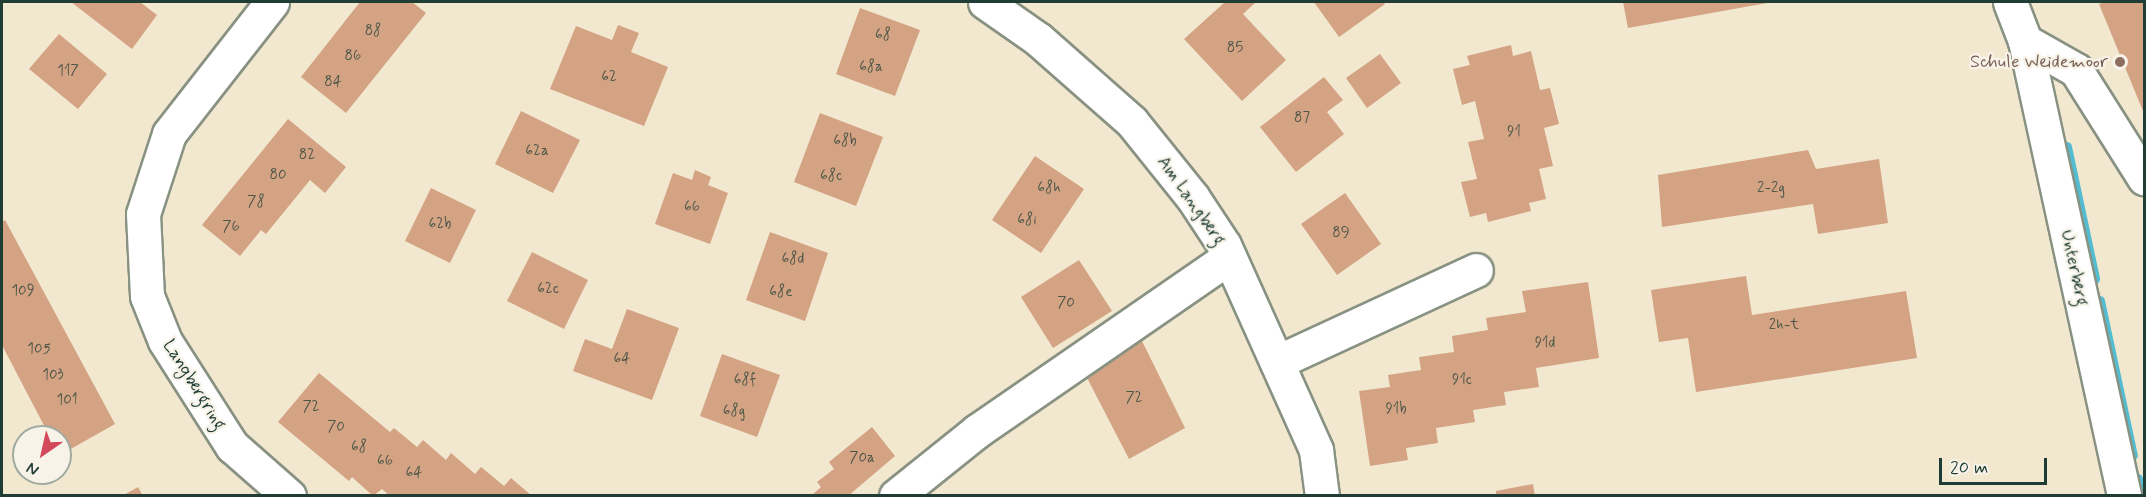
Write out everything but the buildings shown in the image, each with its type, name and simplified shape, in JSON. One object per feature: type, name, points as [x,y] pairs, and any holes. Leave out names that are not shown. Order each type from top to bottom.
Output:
[{"type":"street","name":"Langbergring","points":[[272,2],[169,134],[143,214],[147,296],[165,341],[232,446],[289,495]]},
{"type":"street","name":"Am Langberg","points":[[985,2],[1038,39],[1132,122],[1194,198],[1229,256],[1316,450],[1322,495]]},
{"type":"street","name":"Unterberg","points":[[2010,2],[2025,40],[2124,495]]},
{"type":"street","points":[[2025,40],[2076,70],[2145,178]]},
{"type":"street","points":[[896,495],[977,431],[1229,256]]},
{"type":"street","points":[[1276,362],[1476,270]]},
{"type":"waterway","points":[[2067,147],[2095,279]]},
{"type":"waterway","points":[[2100,301],[2133,456]]},
{"type":"waterway","points":[[2138,479],[2142,496]]},
{"type":"place","name":"Schule Weidemoor","points":[[2120,62]]}]
